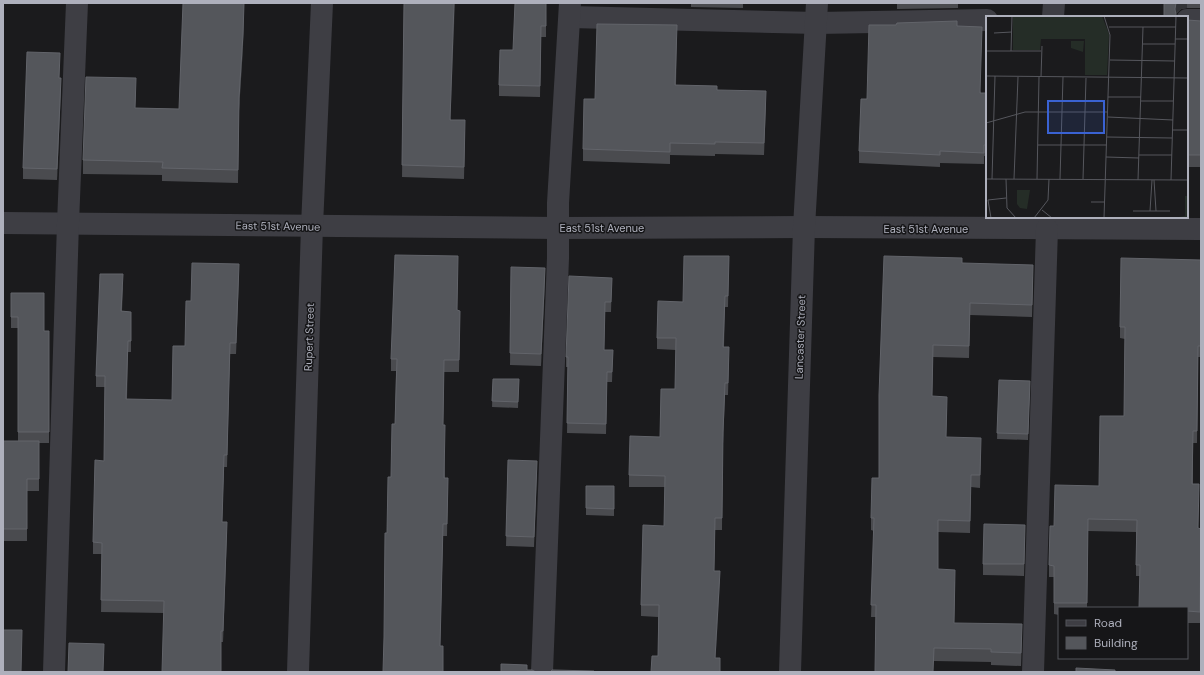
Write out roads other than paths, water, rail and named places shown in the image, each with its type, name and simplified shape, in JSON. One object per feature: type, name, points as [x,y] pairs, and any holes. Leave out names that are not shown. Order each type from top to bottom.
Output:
[{"type":"street","points":[[54,672],[68,223],[77,3]]},
{"type":"street","name":"Rupert Street","points":[[298,672],[312,226],[322,3]]},
{"type":"street","points":[[1053,16],[1054,3]]},
{"type":"street","points":[[542,672],[558,228],[570,10],[817,13],[986,20]]},
{"type":"street","name":"Lancaster Street","points":[[790,672],[804,227],[817,13]]},
{"type":"street","points":[[1188,20],[1201,20]]},
{"type":"street","name":"East 51st Avenue","points":[[3,223],[558,228],[804,227],[1201,229]]},
{"type":"street","points":[[1032,672],[1047,229]]}]
